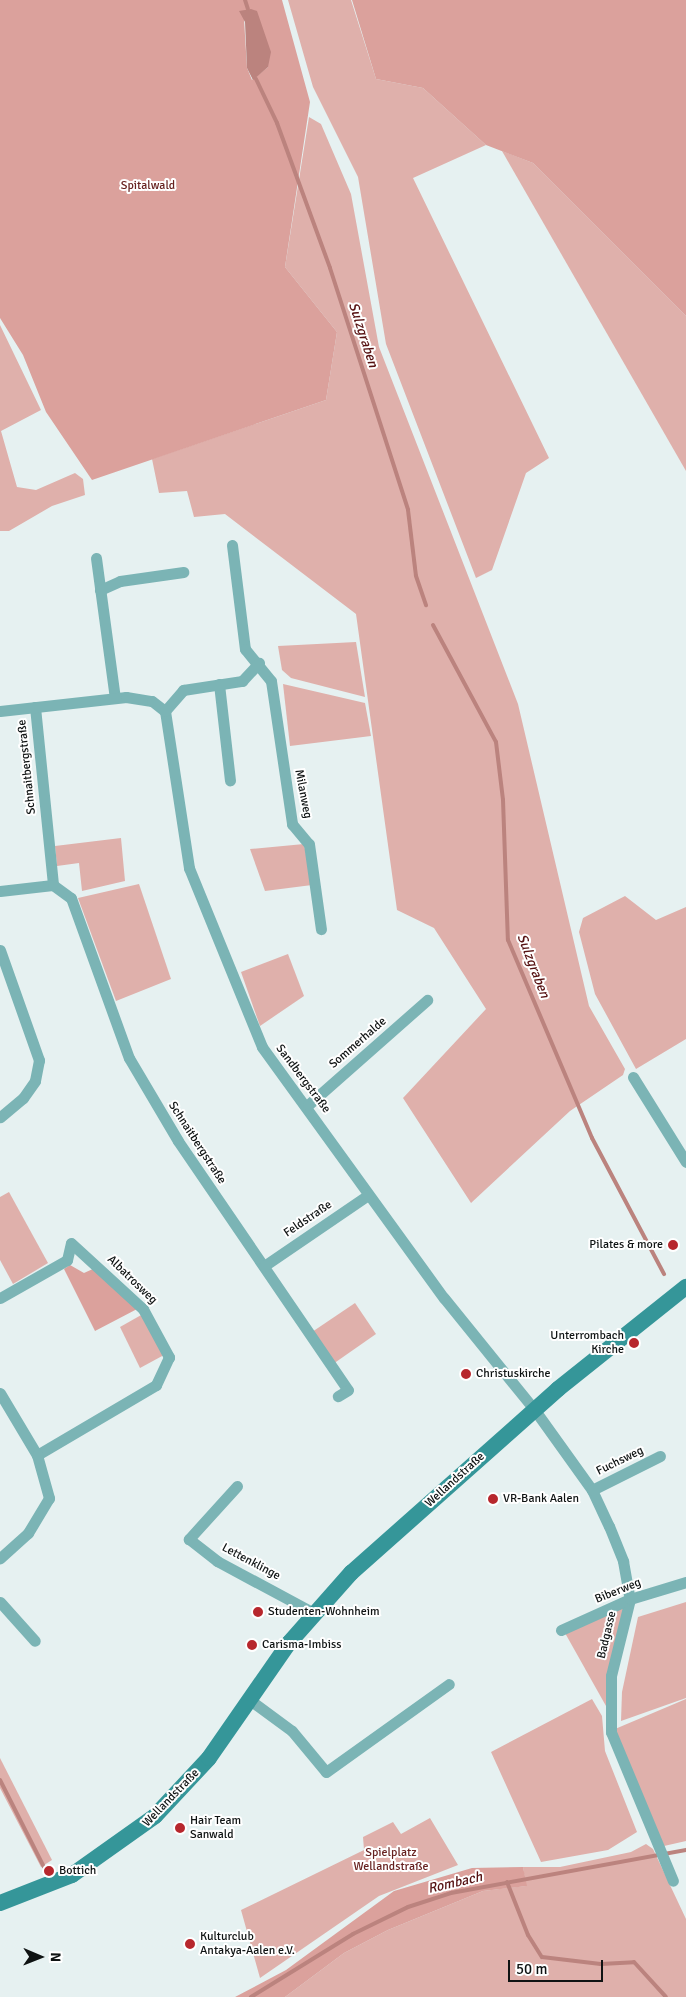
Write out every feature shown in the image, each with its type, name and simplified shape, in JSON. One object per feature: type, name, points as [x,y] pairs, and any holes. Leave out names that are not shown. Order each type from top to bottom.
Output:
[{"type":"main road","name":"Wellandstraße","points":[[0,1904],[72,1875],[155,1816],[209,1758],[314,1613],[351,1573],[534,1409],[686,1287]]},
{"type":"street","name":"Milanweg","points":[[232,545],[245,649],[259,663],[272,681],[292,824],[309,844],[321,929]]},
{"type":"street","points":[[96,558],[115,698]]},
{"type":"street","points":[[100,590],[120,581],[183,572]]},
{"type":"street","points":[[0,711],[139,697],[165,711],[183,690],[242,680],[259,663]]},
{"type":"street","points":[[219,684],[230,780]]},
{"type":"street","name":"Schnaitbergstraße","points":[[35,707],[53,885],[71,898],[129,1058],[178,1141],[348,1390],[338,1396]]},
{"type":"street","name":"Sandbergstraße","points":[[165,711],[180,829],[204,911],[262,1047],[308,1105],[368,1195],[534,1409]]},
{"type":"street","points":[[0,891],[53,885]]},
{"type":"street","points":[[0,950],[39,1060],[27,1093],[0,1117]]},
{"type":"street","name":"Sommerhalde","points":[[308,1105],[427,1000]]},
{"type":"street","points":[[633,1077],[686,1162]]},
{"type":"street","name":"Feldstraße","points":[[264,1266],[368,1195]]},
{"type":"street","name":"Albatrosweg","points":[[0,1298],[67,1260],[71,1243],[143,1309],[169,1357],[156,1385],[37,1455]]},
{"type":"street","points":[[0,1393],[37,1455],[49,1498],[28,1534],[0,1558]]},
{"type":"street","name":"Badgasse","points":[[534,1409],[592,1490],[623,1561],[630,1599],[611,1676],[611,1732],[657,1847],[673,1881]]},
{"type":"street","name":"Fuchsweg","points":[[592,1490],[660,1456]]},
{"type":"street","name":"Lettenklinge","points":[[237,1486],[189,1539],[218,1561],[314,1613]]},
{"type":"street","name":"Biberweg","points":[[561,1630],[630,1599],[686,1582]]},
{"type":"street","points":[[0,1602],[35,1641]]},
{"type":"street","points":[[250,1700],[292,1731],[326,1772],[450,1684]]},
{"type":"green space","name":"Spitalwald","points":[[0,0],[282,0],[310,102],[285,267],[337,332],[326,400],[92,480],[46,412],[23,355],[0,318]],"holes":[[[244,19],[268,67],[252,80],[247,68]]]},
{"type":"green space","points":[[288,0],[351,0],[376,79],[423,88],[486,145],[413,178],[549,458],[526,473],[492,570],[476,578],[386,344],[358,177],[313,87]]},
{"type":"green space","points":[[352,0],[686,0],[686,316],[533,163],[486,145],[423,88],[376,79]]},
{"type":"green space","points":[[309,117],[321,124],[351,194],[379,347],[518,704],[589,1006],[625,1069],[623,1075],[570,1111],[471,1203],[403,1098],[486,1009],[434,928],[397,910],[356,614],[225,514],[194,517],[187,491],[159,493],[152,459],[326,400],[337,332],[285,267]]},
{"type":"green space","points":[[502,151],[533,163],[686,316],[686,471]]},
{"type":"green space","points":[[0,325],[41,410],[1,431],[17,487],[36,490],[75,473],[83,479],[85,495],[52,506],[9,531],[0,531]]},
{"type":"green space","points":[[356,642],[365,697],[291,678],[282,670],[278,646]]},
{"type":"green space","points":[[283,684],[365,703],[371,736],[290,746]]},
{"type":"green space","points":[[121,838],[125,881],[82,891],[79,863],[57,866],[55,846]]},
{"type":"green space","points":[[304,844],[312,885],[265,891],[250,849]]},
{"type":"green space","points":[[139,884],[171,979],[116,1001],[78,898]]},
{"type":"green space","points":[[625,896],[656,920],[686,907],[686,1039],[636,1069],[595,994],[579,932],[583,918]]},
{"type":"green space","points":[[288,954],[304,996],[260,1026],[241,972]]},
{"type":"green space","points":[[9,1192],[48,1263],[13,1284],[0,1260],[0,1197]]},
{"type":"green space","points":[[70,1265],[84,1273],[95,1268],[139,1308],[95,1331],[64,1269]]},
{"type":"green space","points":[[355,1303],[376,1334],[333,1364],[312,1332]]},
{"type":"green space","points":[[143,1314],[164,1355],[140,1368],[120,1327]]},
{"type":"green space","points":[[686,1602],[686,1698],[621,1721],[622,1692],[638,1617]]},
{"type":"green space","points":[[624,1606],[606,1706],[565,1633]]},
{"type":"green space","points":[[592,1699],[602,1716],[605,1751],[637,1832],[608,1850],[541,1862],[491,1752]]},
{"type":"green space","points":[[686,1699],[686,1841],[664,1846],[615,1729]]},
{"type":"green space","points":[[0,1758],[52,1860],[41,1867],[0,1788]]},
{"type":"green space","name":"Spielplatz Wellandstraße","points":[[430,1818],[458,1865],[379,1896],[260,1978],[241,1910],[364,1850],[363,1837],[393,1822],[401,1834]]},
{"type":"green space","points":[[646,1844],[653,1849],[686,1919],[686,1997],[285,1997],[344,1953],[388,1930],[483,1891],[526,1886],[523,1867],[560,1867],[631,1852]]},
{"type":"green space","points":[[523,1867],[527,1886],[483,1891],[388,1930],[344,1953],[285,1997],[235,1997],[286,1970],[394,1891],[472,1868]]},
{"type":"shaded area","points":[[251,9],[257,11],[271,52],[268,67],[253,80],[247,68],[245,22],[239,11]]},
{"type":"waterway","name":"Sulzgraben","points":[[245,0],[248,9]]},
{"type":"waterway","name":"Sulzgraben","points":[[256,79],[277,123],[330,268],[408,510],[416,576],[426,605]]},
{"type":"waterway","name":"Sulzgraben","points":[[433,625],[496,742],[503,800],[508,940],[592,1138],[664,1274]]},
{"type":"waterway","points":[[0,1780],[44,1867]]},
{"type":"waterway","name":"Rombach","points":[[251,1997],[353,1934],[408,1907],[451,1893],[686,1850]]},
{"type":"waterway","points":[[507,1882],[528,1935],[542,1957],[601,1964],[634,1962],[666,1997]]},
{"type":"place","name":"Pilates & more","points":[[673,1245]]},
{"type":"place","name":"Unterrombach Kirche","points":[[634,1343]]},
{"type":"place","name":"Christuskirche","points":[[466,1374]]},
{"type":"place","name":"VR-Bank Aalen","points":[[493,1499]]},
{"type":"place","name":"Studenten-Wohnheim","points":[[258,1612]]},
{"type":"place","name":"Carisma-Imbiss","points":[[252,1645]]},
{"type":"place","name":"Hair Team Sanwald","points":[[180,1828]]},
{"type":"place","name":"Bottich","points":[[49,1871]]},
{"type":"place","name":"Kulturclub Antakya-Aalen e.V.","points":[[190,1944]]}]
